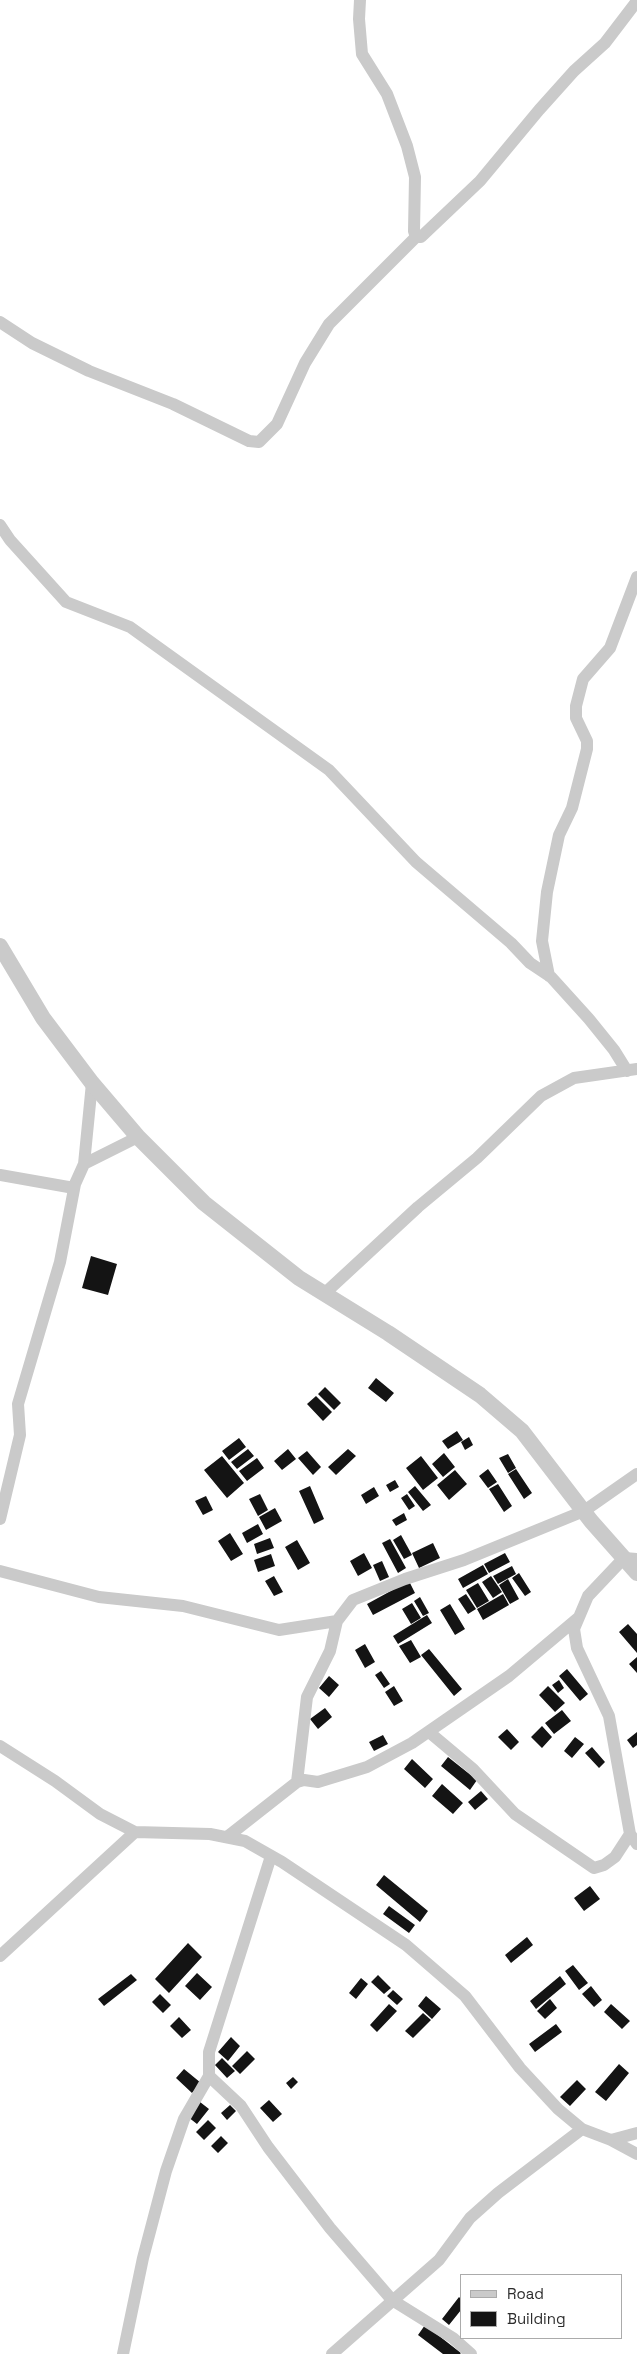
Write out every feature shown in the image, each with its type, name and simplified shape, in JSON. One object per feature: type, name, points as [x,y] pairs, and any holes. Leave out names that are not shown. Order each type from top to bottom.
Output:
[{"type":"street","points":[[360,0],[359,19],[362,54],[387,94],[407,146],[415,177],[414,231],[416,237]]},
{"type":"street","points":[[0,322],[32,342],[90,371],[173,404],[249,441],[259,442],[277,424],[305,363],[328,324],[416,237],[421,237],[480,181],[538,110],[574,71],[605,43],[637,1]]},
{"type":"street","points":[[0,526],[10,540],[66,602],[130,627],[329,770],[416,862],[511,943],[530,963],[549,976],[632,1070]]},
{"type":"street","points":[[549,976],[542,941],[547,892],[559,835],[572,808],[587,749],[587,740],[576,718],[577,701],[583,679],[610,648],[637,577]]},
{"type":"street","points":[[0,946],[43,1018],[92,1083],[138,1137],[204,1203],[299,1278],[480,1395],[522,1431],[584,1511],[630,1559],[637,1573]]},
{"type":"street","points":[[324,1294],[423,1202],[477,1158],[542,1096],[574,1078],[632,1070]]},
{"type":"street","points":[[0,1518],[20,1435],[18,1404],[60,1262],[74,1188],[84,1164],[92,1083]]},
{"type":"street","points":[[84,1164],[138,1137]]},
{"type":"street","points":[[0,1175],[74,1188]]},
{"type":"street","points":[[297,1782],[307,1697],[330,1651],[337,1621],[353,1600],[405,1579],[464,1560],[584,1511],[637,1474]]},
{"type":"street","points":[[429,1732],[473,1769],[515,1814],[594,1868],[604,1865],[615,1857],[633,1839],[609,1716],[577,1648],[574,1629],[588,1596],[630,1559]]},
{"type":"street","points":[[0,1571],[99,1597],[182,1606],[279,1630],[337,1621]]},
{"type":"street","points":[[227,1837],[297,1782],[304,1780],[318,1782],[368,1766],[429,1732],[509,1676],[578,1618]]},
{"type":"street","points":[[0,1746],[55,1780],[100,1814],[135,1832],[210,1834],[245,1841],[341,1900],[406,1945],[465,1996],[520,2068],[558,2109],[582,2129],[611,2140],[637,2154]]},
{"type":"street","points":[[0,1956],[135,1832]]},
{"type":"street","points":[[123,2354],[143,2258],[166,2171],[184,2119],[209,2076],[209,2052],[271,1856]]},
{"type":"street","points":[[209,2076],[241,2106],[268,2147],[325,2221],[392,2300],[453,2338],[471,2354]]},
{"type":"street","points":[[332,2354],[439,2260],[470,2218],[498,2193],[582,2129]]},
{"type":"street","points":[[611,2140],[637,2133]]},
{"type":"building","points":[[91,1256],[117,1264],[108,1295],[82,1288]]},
{"type":"building","points":[[376,1378],[394,1393],[386,1402],[368,1388]]},
{"type":"building","points":[[325,1387],[341,1403],[334,1410],[318,1394]]},
{"type":"building","points":[[316,1396],[332,1412],[323,1421],[307,1404]]},
{"type":"building","points":[[457,1431],[463,1440],[448,1449],[442,1441]]},
{"type":"building","points":[[469,1437],[473,1445],[465,1450],[461,1442]]},
{"type":"building","points":[[239,1438],[246,1447],[229,1460],[222,1451]]},
{"type":"building","points":[[248,1449],[254,1456],[237,1469],[231,1462]]},
{"type":"building","points":[[288,1449],[296,1459],[282,1470],[274,1461]]},
{"type":"building","points":[[348,1449],[356,1456],[336,1475],[328,1467]]},
{"type":"building","points":[[307,1451],[321,1467],[313,1475],[298,1458]]},
{"type":"building","points":[[444,1453],[455,1467],[443,1477],[432,1464]]},
{"type":"building","points":[[508,1454],[516,1468],[508,1473],[499,1458]]},
{"type":"building","points":[[222,1456],[244,1483],[227,1498],[204,1470]]},
{"type":"building","points":[[421,1456],[438,1478],[423,1490],[406,1468]]},
{"type":"building","points":[[257,1458],[264,1468],[247,1481],[239,1471]]},
{"type":"building","points":[[488,1469],[497,1482],[488,1488],[479,1476]]},
{"type":"building","points":[[516,1469],[532,1493],[524,1499],[508,1474]]},
{"type":"building","points":[[455,1470],[467,1484],[449,1500],[437,1485]]},
{"type":"building","points":[[395,1480],[399,1487],[390,1492],[386,1485]]},
{"type":"building","points":[[498,1484],[512,1506],[504,1512],[489,1489]]},
{"type":"building","points":[[310,1486],[324,1519],[314,1524],[299,1491]]},
{"type":"building","points":[[415,1486],[431,1505],[423,1511],[408,1492]]},
{"type":"building","points":[[374,1487],[379,1496],[366,1504],[361,1495]]},
{"type":"building","points":[[260,1494],[268,1510],[258,1516],[249,1499]]},
{"type":"building","points":[[407,1494],[415,1506],[409,1510],[401,1498]]},
{"type":"building","points":[[206,1496],[213,1510],[203,1515],[195,1501]]},
{"type":"building","points":[[275,1508],[282,1521],[266,1530],[259,1517]]},
{"type":"building","points":[[404,1513],[407,1520],[396,1526],[392,1520]]},
{"type":"building","points":[[258,1524],[263,1534],[247,1543],[242,1533]]},
{"type":"building","points":[[230,1533],[243,1554],[231,1561],[218,1541]]},
{"type":"building","points":[[401,1535],[412,1555],[404,1559],[393,1540]]},
{"type":"building","points":[[270,1538],[274,1548],[257,1554],[254,1544]]},
{"type":"building","points":[[390,1539],[406,1568],[398,1573],[382,1543]]},
{"type":"building","points":[[297,1540],[310,1563],[298,1570],[285,1547]]},
{"type":"building","points":[[433,1543],[440,1558],[419,1568],[412,1553]]},
{"type":"building","points":[[364,1553],[372,1568],[358,1576],[350,1561]]},
{"type":"building","points":[[505,1553],[510,1562],[489,1573],[484,1564]]},
{"type":"building","points":[[271,1554],[275,1566],[258,1572],[254,1560]]},
{"type":"building","points":[[382,1561],[389,1577],[380,1581],[373,1565]]},
{"type":"building","points":[[483,1565],[488,1574],[463,1588],[458,1579]]},
{"type":"building","points":[[512,1566],[516,1574],[498,1584],[493,1576]]},
{"type":"building","points":[[519,1573],[531,1592],[525,1596],[512,1578]]},
{"type":"building","points":[[274,1576],[283,1592],[274,1596],[265,1581]]},
{"type":"building","points":[[491,1576],[502,1592],[493,1598],[482,1582]]},
{"type":"building","points":[[508,1579],[519,1599],[510,1604],[499,1585]]},
{"type":"building","points":[[409,1581],[415,1593],[373,1615],[367,1604]]},
{"type":"building","points":[[478,1583],[489,1601],[477,1608],[466,1590]]},
{"type":"building","points":[[466,1594],[476,1609],[468,1614],[458,1599]]},
{"type":"building","points":[[503,1594],[509,1605],[483,1620],[477,1609]]},
{"type":"building","points":[[420,1597],[429,1613],[423,1616],[414,1601]]},
{"type":"building","points":[[412,1603],[421,1618],[411,1624],[402,1609]]},
{"type":"building","points":[[450,1604],[465,1629],[455,1635],[440,1610]]},
{"type":"building","points":[[427,1615],[432,1623],[398,1644],[393,1636]]},
{"type":"building","points":[[628,1624],[637,1634],[637,1653],[619,1632]]},
{"type":"building","points":[[411,1640],[421,1657],[410,1663],[399,1646]]},
{"type":"building","points":[[365,1644],[375,1662],[365,1668],[355,1650]]},
{"type":"building","points":[[429,1649],[462,1689],[454,1696],[421,1655]]},
{"type":"building","points":[[637,1657],[637,1673],[629,1664]]},
{"type":"building","points":[[567,1669],[588,1694],[580,1701],[559,1676]]},
{"type":"building","points":[[381,1671],[390,1684],[384,1688],[375,1675]]},
{"type":"building","points":[[329,1676],[339,1685],[329,1697],[319,1688]]},
{"type":"building","points":[[559,1680],[564,1688],[558,1693],[552,1685]]},
{"type":"building","points":[[394,1686],[403,1701],[394,1706],[385,1692]]},
{"type":"building","points":[[548,1686],[565,1703],[555,1712],[539,1695]]},
{"type":"building","points":[[325,1708],[332,1717],[318,1729],[310,1719]]},
{"type":"building","points":[[562,1710],[571,1721],[554,1734],[545,1723]]},
{"type":"building","points":[[542,1726],[552,1737],[542,1748],[531,1737]]},
{"type":"building","points":[[507,1729],[519,1742],[511,1750],[498,1737]]},
{"type":"building","points":[[637,1732],[637,1745],[633,1748],[627,1740]]},
{"type":"building","points":[[383,1735],[388,1744],[374,1751],[369,1742]]},
{"type":"building","points":[[575,1737],[584,1744],[572,1758],[564,1751]]},
{"type":"building","points":[[592,1747],[605,1762],[599,1768],[585,1753]]},
{"type":"building","points":[[448,1757],[477,1780],[470,1790],[441,1766]]},
{"type":"building","points":[[412,1759],[433,1779],[425,1788],[404,1769]]},
{"type":"building","points":[[442,1784],[463,1803],[453,1814],[432,1796]]},
{"type":"building","points":[[481,1791],[488,1799],[475,1810],[468,1802]]},
{"type":"building","points":[[384,1875],[428,1911],[420,1922],[376,1885]]},
{"type":"building","points":[[590,1886],[600,1899],[584,1911],[574,1898]]},
{"type":"building","points":[[389,1906],[415,1925],[409,1933],[383,1914]]},
{"type":"building","points":[[527,1937],[533,1945],[511,1963],[505,1955]]},
{"type":"building","points":[[188,1943],[202,1957],[169,1993],[155,1979]]},
{"type":"building","points":[[573,1965],[588,1983],[579,1990],[565,1971]]},
{"type":"building","points":[[197,1973],[212,1987],[200,2000],[185,1986]]},
{"type":"building","points":[[131,1974],[137,1980],[104,2006],[98,1999]]},
{"type":"building","points":[[378,1975],[391,1988],[384,1994],[371,1982]]},
{"type":"building","points":[[560,1976],[566,1984],[536,2009],[530,2001]]},
{"type":"building","points":[[361,1978],[368,1984],[356,1999],[349,1993]]},
{"type":"building","points":[[591,1986],[602,2000],[594,2007],[582,1994]]},
{"type":"building","points":[[393,1990],[403,1999],[397,2005],[387,1996]]},
{"type":"building","points":[[160,1994],[171,2005],[163,2013],[152,2002]]},
{"type":"building","points":[[426,1996],[441,2009],[432,2019],[418,2006]]},
{"type":"building","points":[[550,1999],[557,2008],[545,2019],[537,2011]]},
{"type":"building","points":[[389,2004],[397,2011],[377,2032],[370,2025]]},
{"type":"building","points":[[611,2004],[630,2021],[622,2029],[604,2012]]},
{"type":"building","points":[[423,2013],[431,2020],[413,2038],[405,2031]]},
{"type":"building","points":[[179,2017],[191,2030],[182,2038],[170,2026]]},
{"type":"building","points":[[556,2024],[562,2032],[535,2052],[529,2044]]},
{"type":"building","points":[[231,2037],[240,2046],[228,2061],[218,2052]]},
{"type":"building","points":[[247,2051],[255,2059],[240,2074],[232,2066]]},
{"type":"building","points":[[222,2058],[235,2071],[227,2078],[215,2065]]},
{"type":"building","points":[[619,2064],[629,2073],[606,2101],[595,2092]]},
{"type":"building","points":[[184,2069],[201,2083],[192,2093],[176,2078]]},
{"type":"building","points":[[293,2077],[298,2082],[291,2089],[286,2083]]},
{"type":"building","points":[[577,2080],[586,2089],[570,2106],[560,2097]]},
{"type":"building","points":[[269,2100],[282,2114],[273,2122],[260,2108]]},
{"type":"building","points":[[200,2102],[209,2109],[197,2124],[188,2117]]},
{"type":"building","points":[[230,2105],[236,2111],[227,2120],[221,2113]]},
{"type":"building","points":[[208,2120],[216,2128],[204,2140],[196,2132]]},
{"type":"building","points":[[221,2136],[228,2143],[218,2153],[211,2146]]},
{"type":"building","points":[[459,2297],[460,2311],[449,2325],[442,2319]]},
{"type":"building","points":[[425,2325],[461,2353],[443,2354],[418,2335]]}]
